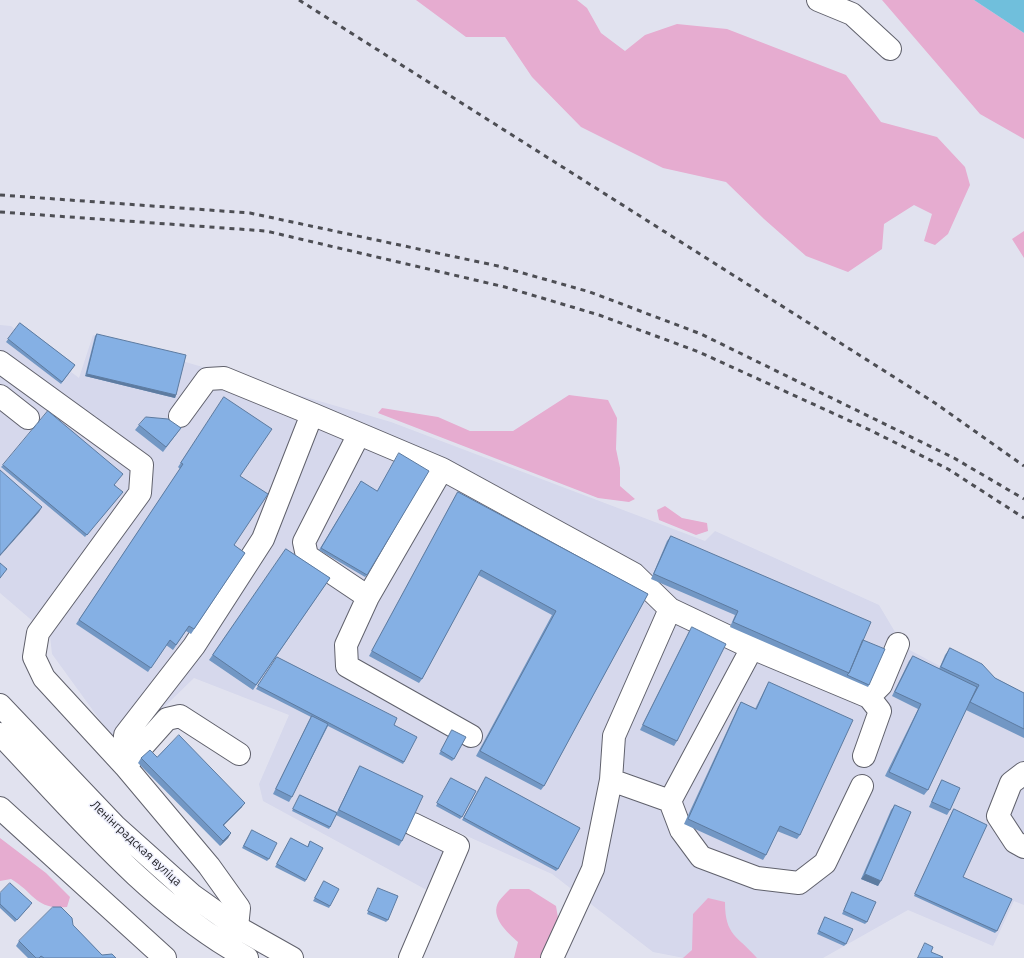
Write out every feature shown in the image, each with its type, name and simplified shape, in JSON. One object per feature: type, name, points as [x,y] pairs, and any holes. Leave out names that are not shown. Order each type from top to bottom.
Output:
[{"type":"main road","points":[[818,0],[852,14],[890,49]]},
{"type":"main road","points":[[0,362],[142,465],[140,493],[38,633],[34,657],[44,678],[125,766],[209,866],[240,908],[238,927],[227,947]]},
{"type":"main road","points":[[180,416],[207,379],[224,378],[442,469],[634,574],[670,610],[752,648],[869,697],[880,711],[864,756]]},
{"type":"main road","points":[[0,396],[28,418]]},
{"type":"main road","points":[[125,766],[125,735],[194,646],[263,539],[312,414]]},
{"type":"main road","points":[[359,434],[304,542],[307,556],[368,597]]},
{"type":"main road","points":[[442,469],[368,597],[346,645],[347,666],[471,736]]},
{"type":"main road","points":[[552,958],[593,869],[611,780],[614,736],[670,610]]},
{"type":"main road","points":[[869,697],[881,685],[898,644]]},
{"type":"main road","points":[[752,648],[670,801],[681,830],[701,857],[757,878],[799,883],[825,863],[862,786]]},
{"type":"main road","name":"Ленінградская вуліца","points":[[0,706],[116,827],[192,895],[238,927],[292,958]]},
{"type":"main road","points":[[125,766],[167,719],[180,716],[239,754]]},
{"type":"main road","name":"Ленінградская вуліца","points":[[0,734],[103,842],[182,915],[227,947],[247,958]]},
{"type":"main road","points":[[1024,774],[1011,783],[998,816],[1015,842],[1024,847]]},
{"type":"main road","points":[[611,780],[670,801]]},
{"type":"main road","points":[[0,808],[165,958]]},
{"type":"main road","points":[[410,958],[458,846],[413,824]]},
{"type":"shaded area","points":[[416,0],[577,0],[587,8],[601,33],[625,51],[645,35],[677,24],[727,29],[846,75],[881,122],[937,137],[965,167],[970,185],[948,234],[935,245],[924,241],[932,214],[914,205],[884,224],[882,249],[848,272],[806,256],[764,219],[726,182],[663,168],[581,127],[532,77],[505,37],[466,37]]},
{"type":"shaded area","points":[[882,0],[974,0],[1024,33],[1024,139],[980,114]]},
{"type":"shaded area","points":[[1024,231],[1024,258],[1012,239]]},
{"type":"shaded area","points":[[0,325],[11,326],[79,378],[93,335],[391,422],[705,541],[715,531],[879,605],[904,647],[1024,711],[1024,905],[1014,901],[993,946],[908,910],[823,958],[684,958],[653,952],[552,874],[460,833],[434,894],[263,801],[259,784],[289,715],[194,678],[121,749],[52,654],[50,636],[0,593]]},
{"type":"shaded area","points":[[569,395],[608,400],[617,418],[616,449],[620,468],[620,486],[635,499],[629,502],[598,498],[378,413],[382,408],[438,417],[470,431],[513,431]]},
{"type":"shaded area","points":[[665,506],[682,518],[707,523],[708,531],[696,535],[659,520],[657,510]]},
{"type":"shaded area","points":[[0,838],[46,873],[70,897],[67,907],[48,906],[36,899],[11,879],[0,881]]},
{"type":"shaded area","points":[[510,889],[529,889],[556,906],[559,924],[547,958],[514,958],[518,942],[501,924],[496,913],[499,901]]},
{"type":"shaded area","points":[[708,898],[725,902],[727,922],[730,929],[757,958],[683,958],[692,950],[693,914]]},
{"type":"water","points":[[974,0],[1024,0],[1024,33]]},
{"type":"building","points":[[20,323],[75,365],[62,382],[8,339]]},
{"type":"building","points":[[97,334],[186,355],[176,395],[87,374]]},
{"type":"building","points":[[224,397],[272,429],[240,476],[268,494],[234,545],[245,553],[194,629],[189,626],[176,645],[170,640],[151,668],[79,620],[183,464],[181,463]]},
{"type":"building","points":[[48,411],[123,474],[114,485],[123,492],[87,535],[3,465]]},
{"type":"building","points":[[146,417],[168,419],[181,428],[166,447],[139,425]]},
{"type":"building","points":[[399,453],[429,471],[367,575],[321,548],[361,481],[377,491]]},
{"type":"building","points":[[0,470],[42,507],[0,555]]},
{"type":"building","points":[[458,492],[648,594],[544,786],[480,751],[556,611],[481,570],[422,679],[372,651]]},
{"type":"building","points":[[671,536],[871,622],[849,673],[733,622],[738,611],[654,574]]},
{"type":"building","points":[[286,549],[330,578],[256,685],[213,655]]},
{"type":"building","points":[[0,563],[7,569],[0,578]]},
{"type":"building","points":[[692,627],[726,644],[677,741],[643,725]]},
{"type":"building","points":[[863,640],[885,649],[869,685],[847,675]]},
{"type":"building","points":[[950,648],[982,664],[995,678],[1024,693],[1024,729],[970,702],[979,685],[941,667]]},
{"type":"building","points":[[913,656],[977,687],[928,790],[889,772],[921,704],[895,692]]},
{"type":"building","points":[[277,657],[397,718],[394,725],[417,737],[404,762],[258,686]]},
{"type":"building","points":[[769,682],[853,720],[800,835],[780,826],[766,855],[688,819],[741,702],[756,709]]},
{"type":"building","points":[[312,716],[328,724],[292,797],[276,789]]},
{"type":"building","points":[[452,730],[466,737],[454,759],[441,751]]},
{"type":"building","points":[[179,735],[245,803],[223,825],[231,833],[223,841],[141,758],[150,750],[157,757]]},
{"type":"building","points":[[360,766],[423,796],[402,841],[339,810]]},
{"type":"building","points":[[486,777],[580,828],[558,869],[464,818]]},
{"type":"building","points":[[451,778],[476,791],[462,817],[437,803]]},
{"type":"building","points":[[942,780],[960,788],[950,810],[932,802]]},
{"type":"building","points":[[300,795],[337,813],[330,827],[293,809]]},
{"type":"building","points":[[895,805],[911,812],[881,881],[865,874]]},
{"type":"building","points":[[954,809],[987,825],[963,877],[1012,899],[997,931],[915,894]]},
{"type":"building","points":[[252,830],[277,843],[269,859],[244,846]]},
{"type":"building","points":[[291,838],[308,847],[310,841],[323,848],[306,880],[277,864]]},
{"type":"building","points":[[324,881],[339,889],[330,906],[315,898]]},
{"type":"building","points":[[10,883],[32,903],[17,920],[0,904],[0,893]]},
{"type":"building","points":[[378,888],[398,896],[388,920],[368,911]]},
{"type":"building","points":[[852,892],[876,902],[867,922],[844,911]]},
{"type":"building","points":[[53,907],[61,907],[72,918],[73,925],[102,955],[112,954],[116,958],[44,958],[41,956],[36,958],[19,941]]},
{"type":"building","points":[[825,917],[853,929],[846,944],[819,931]]},
{"type":"building","points":[[925,943],[933,947],[931,952],[943,957],[918,958]]},
{"type":"railway","points":[[299,0],[935,403],[1024,466]]},
{"type":"railway","points":[[0,195],[250,213],[498,266],[590,292],[701,334],[954,458],[1024,499]]},
{"type":"railway","points":[[0,212],[266,231],[505,287],[599,315],[699,352],[872,431],[948,469],[1024,518]]}]
